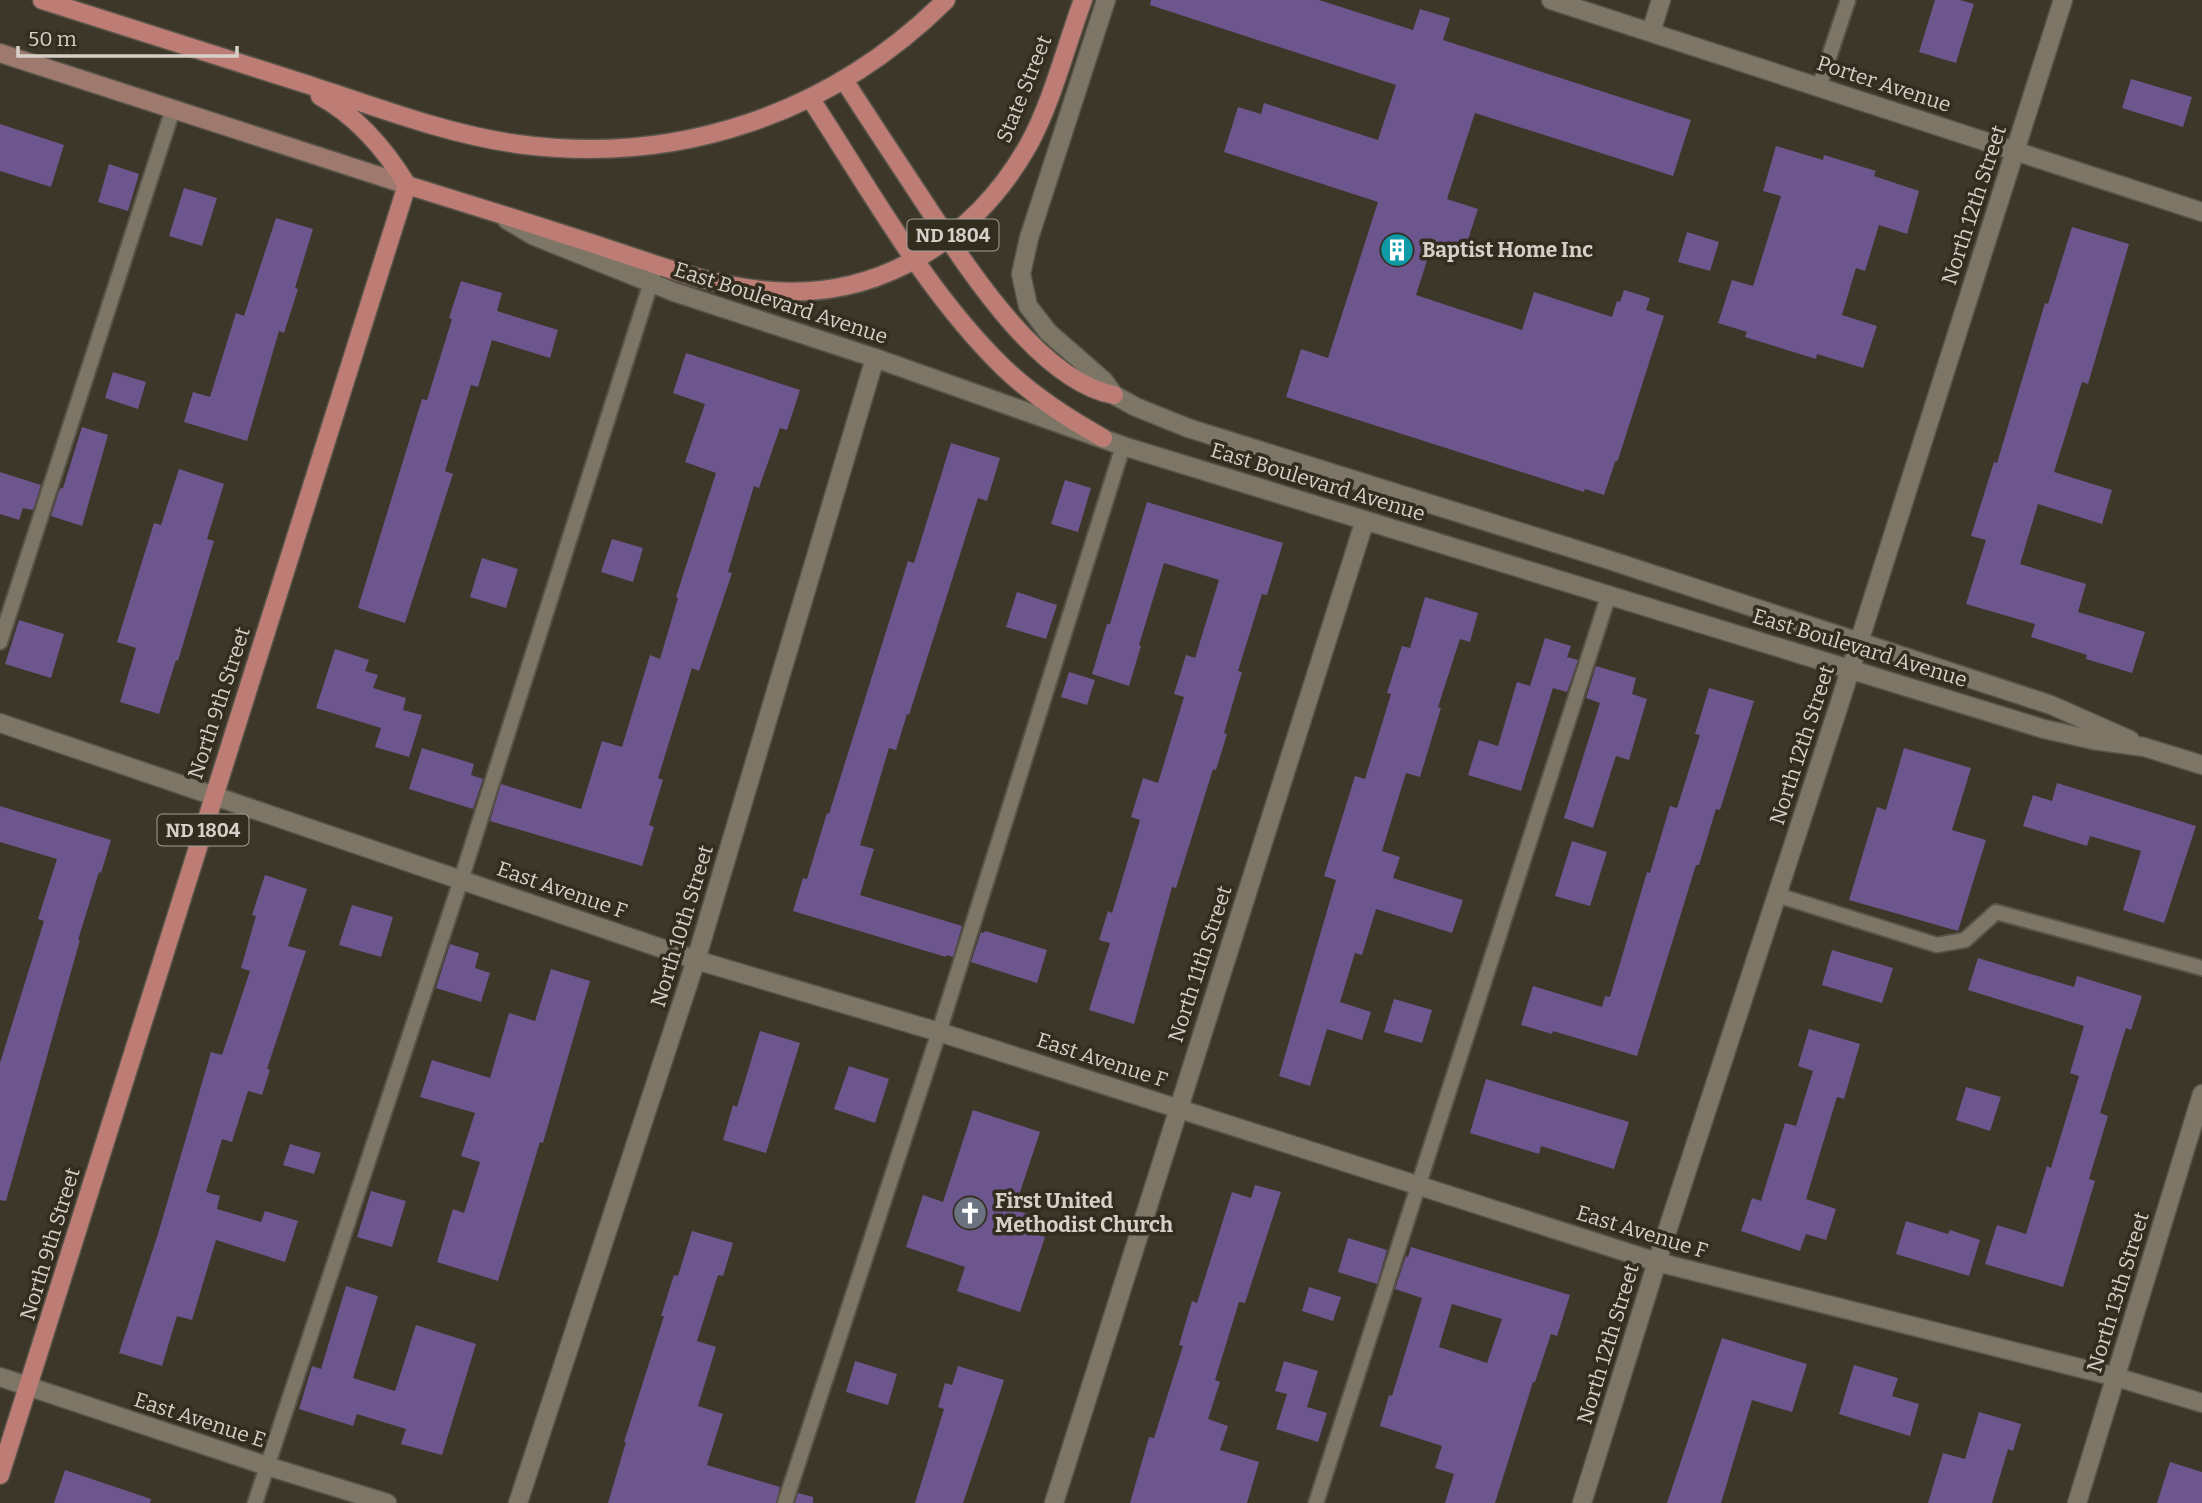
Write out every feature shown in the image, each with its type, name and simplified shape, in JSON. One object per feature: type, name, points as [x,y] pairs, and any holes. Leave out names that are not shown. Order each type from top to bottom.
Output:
[{"type":"main road","points":[[42,0],[478,137],[516,144],[578,149],[646,146],[706,136],[768,117],[844,80],[890,50],[918,28],[946,0]]},
{"type":"main road","name":"State Street","points":[[695,276],[745,288],[798,292],[852,285],[897,270],[949,239],[986,206],[1030,142],[1083,0]]},
{"type":"main road","name":"East Boulevard Avenue","points":[[0,53],[695,276]]},
{"type":"main road","points":[[285,78],[325,99],[358,123],[380,147],[407,185]]},
{"type":"main road","points":[[844,80],[990,298],[1044,355],[1100,393],[1114,396]]},
{"type":"main road","points":[[810,98],[916,260],[960,321],[1004,369],[1049,405],[1103,438]]},
{"type":"main road","name":"North 9th Street","points":[[0,1475],[407,185]]},
{"type":"street","name":"East Boulevard Avenue","points":[[1106,0],[1029,238],[1021,274],[1025,299],[1036,319],[1104,381],[1114,396],[1188,428],[1859,641],[2051,705],[2144,747],[2202,765]]},
{"type":"street","name":"Porter Avenue","points":[[1551,0],[2202,212]]},
{"type":"street","points":[[1651,32],[1661,0]]},
{"type":"street","name":"North 12th Street","points":[[1582,1503],[2063,0]]},
{"type":"street","name":"East Boulevard Avenue","points":[[495,212],[534,236],[651,284],[875,358],[1123,446],[2045,729],[2092,740],[2144,747]]},
{"type":"street","name":"North 10th Street","points":[[518,1503],[696,960],[875,358]]},
{"type":"street","name":"North 11th Street","points":[[1054,1503],[1365,520]]},
{"type":"street","name":"East Avenue F","points":[[0,723],[696,960],[939,1032],[1657,1262],[2116,1377],[2202,1403]]},
{"type":"street","name":"North 13th Street","points":[[2077,1503],[2202,1094]]},
{"type":"street","name":"East Avenue E","points":[[0,1377],[387,1503]]},
{"type":"lane","points":[[1819,86],[1849,0]]},
{"type":"lane","points":[[0,642],[173,109]]},
{"type":"lane","points":[[255,1503],[461,880],[657,265]]},
{"type":"lane","points":[[785,1503],[939,1032],[1123,446]]},
{"type":"lane","points":[[1316,1503],[1609,594]]},
{"type":"lane","points":[[1777,895],[1937,945],[1965,940],[1996,912],[2202,968]]},
{"type":"building","name":"Baptist Home Inc","points":[[1151,0],[1319,0],[1413,30],[1420,9],[1450,18],[1443,40],[1691,120],[1673,176],[1475,113],[1447,199],[1478,209],[1463,255],[1432,245],[1416,295],[1522,330],[1534,292],[1612,317],[1624,290],[1650,298],[1646,310],[1664,316],[1618,460],[1604,495],[1585,489],[1584,492],[1286,397],[1301,349],[1328,358],[1378,202],[1224,152],[1238,107],[1261,114],[1264,103],[1378,140],[1396,85],[1150,5]]},
{"type":"building","points":[[1935,0],[1960,0],[1974,4],[1956,63],[1919,52]]},
{"type":"building","points":[[2131,79],[2192,97],[2183,127],[2122,108]]},
{"type":"building","points":[[0,124],[64,145],[51,187],[0,171]]},
{"type":"building","points":[[1776,146],[1823,160],[1824,155],[1876,171],[1874,176],[1919,191],[1907,234],[1879,225],[1865,271],[1856,268],[1842,315],[1877,326],[1863,368],[1817,354],[1816,359],[1745,337],[1747,332],[1718,323],[1732,280],[1753,286],[1781,196],[1763,191]]},
{"type":"building","points":[[109,164],[139,174],[128,211],[98,202]]},
{"type":"building","points":[[184,188],[217,198],[202,246],[169,236]]},
{"type":"building","points":[[276,218],[313,229],[295,288],[298,289],[284,333],[279,331],[247,441],[184,422],[193,392],[210,397],[236,313],[244,316]]},
{"type":"building","points":[[2072,227],[2129,244],[2088,384],[2082,382],[2054,472],[2112,490],[2102,524],[2038,504],[2020,564],[2086,584],[2078,612],[2145,632],[2132,673],[2086,659],[2087,655],[2031,637],[2035,624],[1966,604],[1986,540],[1971,536]]},
{"type":"building","points":[[1687,232],[1719,242],[1710,271],[1678,262]]},
{"type":"building","points":[[461,281],[502,293],[497,311],[558,330],[550,358],[492,340],[478,387],[471,385],[445,471],[453,474],[405,623],[358,608],[422,399],[427,400]]},
{"type":"building","points":[[686,353],[800,390],[787,430],[780,428],[759,488],[754,486],[728,572],[732,573],[699,671],[692,668],[658,778],[663,780],[649,825],[654,827],[642,866],[490,821],[501,784],[581,809],[602,741],[622,747],[650,655],[660,659],[678,598],[676,597],[716,473],[685,462],[705,404],[673,393]]},
{"type":"building","points":[[113,372],[146,382],[138,409],[105,398]]},
{"type":"building","points":[[82,427],[108,435],[82,526],[51,516],[59,491],[63,488]]},
{"type":"building","points":[[951,443],[1000,458],[987,501],[978,498],[909,715],[907,714],[896,750],[889,748],[860,845],[874,849],[860,895],[962,926],[953,957],[946,957],[793,911],[803,878],[807,879],[827,813],[829,814],[908,561],[914,563]]},
{"type":"building","points":[[179,469],[224,484],[207,539],[214,541],[159,714],[120,702],[136,648],[117,642],[154,523],[161,525]]},
{"type":"building","points":[[0,472],[41,485],[33,510],[23,508],[19,520],[0,514]]},
{"type":"building","points":[[1065,480],[1091,488],[1078,532],[1051,524]]},
{"type":"building","points":[[1147,502],[1283,543],[1267,595],[1262,594],[1238,671],[1242,672],[1224,733],[1227,734],[1216,770],[1213,769],[1176,888],[1172,887],[1134,1024],[1089,1010],[1110,943],[1099,940],[1108,911],[1112,913],[1140,820],[1131,817],[1143,778],[1158,783],[1184,697],[1174,694],[1186,655],[1195,658],[1219,580],[1164,563],[1129,686],[1092,674]]},
{"type":"building","points":[[612,539],[643,548],[633,582],[601,572]]},
{"type":"building","points":[[482,558],[518,569],[506,608],[470,597]]},
{"type":"building","points":[[1017,592],[1057,605],[1046,639],[1006,627]]},
{"type":"building","points":[[1425,597],[1478,613],[1470,642],[1460,639],[1438,707],[1441,708],[1420,777],[1406,773],[1382,851],[1400,857],[1393,878],[1463,900],[1452,933],[1376,909],[1362,955],[1355,953],[1340,1002],[1371,1012],[1362,1040],[1327,1029],[1310,1086],[1279,1076],[1336,880],[1324,876],[1355,776],[1365,779],[1391,694],[1387,693],[1402,646],[1410,648]]},
{"type":"building","points":[[19,620],[64,634],[51,678],[5,664]]},
{"type":"building","points":[[1545,638],[1571,646],[1567,657],[1578,660],[1567,692],[1553,688],[1521,791],[1468,775],[1479,740],[1498,746],[1517,682],[1530,686]]},
{"type":"building","points":[[335,649],[369,660],[365,671],[378,675],[373,688],[406,698],[403,710],[422,715],[409,757],[375,747],[381,728],[316,708]]},
{"type":"building","points":[[1596,666],[1636,678],[1632,694],[1647,699],[1629,760],[1616,756],[1593,828],[1564,818],[1600,703],[1586,698]]},
{"type":"building","points":[[1069,672],[1095,680],[1087,705],[1061,697]]},
{"type":"building","points":[[1709,688],[1754,701],[1720,810],[1716,809],[1699,865],[1696,865],[1637,1056],[1553,1031],[1552,1034],[1521,1025],[1533,986],[1602,1007],[1605,996],[1610,997],[1647,872],[1650,873],[1670,806],[1677,808],[1700,735],[1695,734]]},
{"type":"building","points":[[422,748],[474,764],[471,775],[483,779],[473,809],[409,789]]},
{"type":"building","points":[[1904,748],[1971,768],[1952,830],[1986,840],[1958,931],[1849,900],[1877,807],[1886,810]]},
{"type":"building","points":[[2057,783],[2196,826],[2164,923],[2123,910],[2141,851],[2090,836],[2087,846],[2023,826],[2033,795],[2052,801]]},
{"type":"building","points":[[0,806],[111,840],[78,940],[6,1201],[0,1200],[0,1063],[44,921],[38,919],[57,859],[0,842]]},
{"type":"building","points":[[1572,841],[1607,852],[1590,906],[1555,896]]},
{"type":"building","points":[[265,875],[307,889],[288,946],[306,951],[267,1069],[270,1070],[262,1095],[248,1091],[232,1142],[222,1139],[206,1192],[220,1196],[217,1209],[261,1222],[265,1211],[298,1221],[285,1262],[216,1240],[192,1320],[177,1316],[162,1366],[119,1353],[158,1234],[211,1052],[222,1055],[250,971],[241,968],[256,916],[252,915]]},
{"type":"building","points":[[352,905],[393,917],[381,957],[339,945]]},
{"type":"building","points":[[981,932],[1047,950],[1037,983],[971,962]]},
{"type":"building","points":[[450,944],[479,953],[475,968],[490,973],[481,1002],[436,988]]},
{"type":"building","points":[[1832,950],[1893,968],[1882,1003],[1822,985]]},
{"type":"building","points":[[1978,958],[2074,987],[2077,976],[2142,996],[2131,1030],[2126,1028],[2100,1113],[2108,1116],[2089,1179],[2095,1181],[2063,1287],[1985,1264],[1997,1225],[2026,1234],[2047,1166],[2051,1168],[2079,1076],[2070,1073],[2084,1026],[1968,990]]},
{"type":"building","points":[[551,969],[590,981],[543,1143],[540,1142],[498,1281],[437,1262],[453,1209],[464,1213],[480,1162],[461,1156],[475,1113],[420,1097],[432,1060],[490,1078],[509,1013],[535,1021]]},
{"type":"building","points":[[1394,999],[1432,1010],[1422,1043],[1384,1032]]},
{"type":"building","points":[[1809,1029],[1860,1044],[1844,1099],[1837,1097],[1806,1199],[1836,1209],[1826,1240],[1806,1234],[1800,1251],[1741,1231],[1752,1198],[1761,1201],[1785,1123],[1796,1126],[1813,1071],[1798,1066]]},
{"type":"building","points":[[760,1031],[800,1043],[766,1153],[723,1140],[733,1105],[737,1107]]},
{"type":"building","points":[[849,1066],[889,1079],[875,1123],[834,1109]]},
{"type":"building","points":[[1486,1079],[1629,1122],[1614,1169],[1541,1146],[1539,1154],[1470,1133]]},
{"type":"building","points":[[1966,1087],[2001,1097],[1990,1131],[1956,1120]]},
{"type":"building","name":"First United Methodist Church","points":[[973,1110],[1040,1132],[1014,1210],[1031,1215],[1026,1230],[1045,1237],[1020,1312],[957,1291],[965,1267],[906,1247],[923,1195],[943,1202]]},
{"type":"building","points":[[290,1144],[321,1153],[314,1174],[283,1165]]},
{"type":"building","points":[[1255,1185],[1281,1192],[1245,1303],[1239,1302],[1215,1380],[1220,1382],[1208,1419],[1228,1426],[1220,1450],[1259,1462],[1247,1503],[1130,1503],[1149,1437],[1154,1438],[1183,1346],[1179,1345],[1192,1301],[1197,1303],[1232,1192],[1251,1198]]},
{"type":"building","points":[[371,1191],[406,1201],[392,1247],[357,1237]]},
{"type":"building","points":[[1906,1221],[1948,1234],[1950,1230],[1980,1240],[1969,1276],[1896,1254]]},
{"type":"building","points":[[692,1231],[733,1243],[723,1276],[718,1275],[697,1341],[716,1347],[698,1406],[723,1414],[707,1465],[780,1487],[776,1503],[608,1503],[624,1442],[664,1316],[661,1316],[674,1275],[678,1276]]},
{"type":"building","points":[[1348,1238],[1387,1250],[1377,1284],[1338,1272]]},
{"type":"building","points":[[1411,1247],[1570,1295],[1557,1336],[1551,1334],[1533,1382],[1495,1503],[1445,1503],[1454,1474],[1435,1468],[1442,1446],[1380,1426],[1422,1298],[1395,1289],[1406,1256],[1408,1257]],"holes":[[[1452,1304],[1502,1319],[1487,1363],[1439,1347]]]},
{"type":"building","points":[[346,1286],[378,1296],[353,1378],[395,1391],[416,1325],[476,1344],[442,1455],[401,1444],[406,1429],[357,1414],[353,1426],[299,1409],[312,1366],[321,1369]]},
{"type":"building","points":[[1309,1287],[1341,1297],[1333,1321],[1302,1311]]},
{"type":"building","points":[[1722,1338],[1807,1364],[1792,1412],[1752,1400],[1721,1503],[1667,1503]]},
{"type":"building","points":[[855,1361],[897,1374],[888,1405],[846,1392]]},
{"type":"building","points":[[1284,1361],[1318,1371],[1307,1407],[1327,1413],[1318,1442],[1276,1429],[1287,1394],[1275,1391]]},
{"type":"building","points":[[1854,1365],[1898,1378],[1892,1396],[1919,1404],[1910,1436],[1839,1414]]},
{"type":"building","points":[[958,1366],[1004,1380],[963,1503],[915,1503],[944,1409],[938,1407],[945,1383],[952,1385]]},
{"type":"building","points":[[1979,1412],[2021,1424],[2013,1451],[2008,1449],[1992,1503],[1928,1503],[1943,1453],[1965,1459]]},
{"type":"building","points":[[2170,1462],[2202,1472],[2202,1503],[2157,1503]]},
{"type":"building","points":[[65,1470],[151,1499],[150,1503],[54,1503]]},
{"type":"building","points":[[798,1493],[813,1497],[813,1503],[795,1503]]},
{"type":"place","name":"Baptist Home Inc","points":[[1397,250]]},
{"type":"place","name":"First United Methodist Church","points":[[970,1213]]}]
